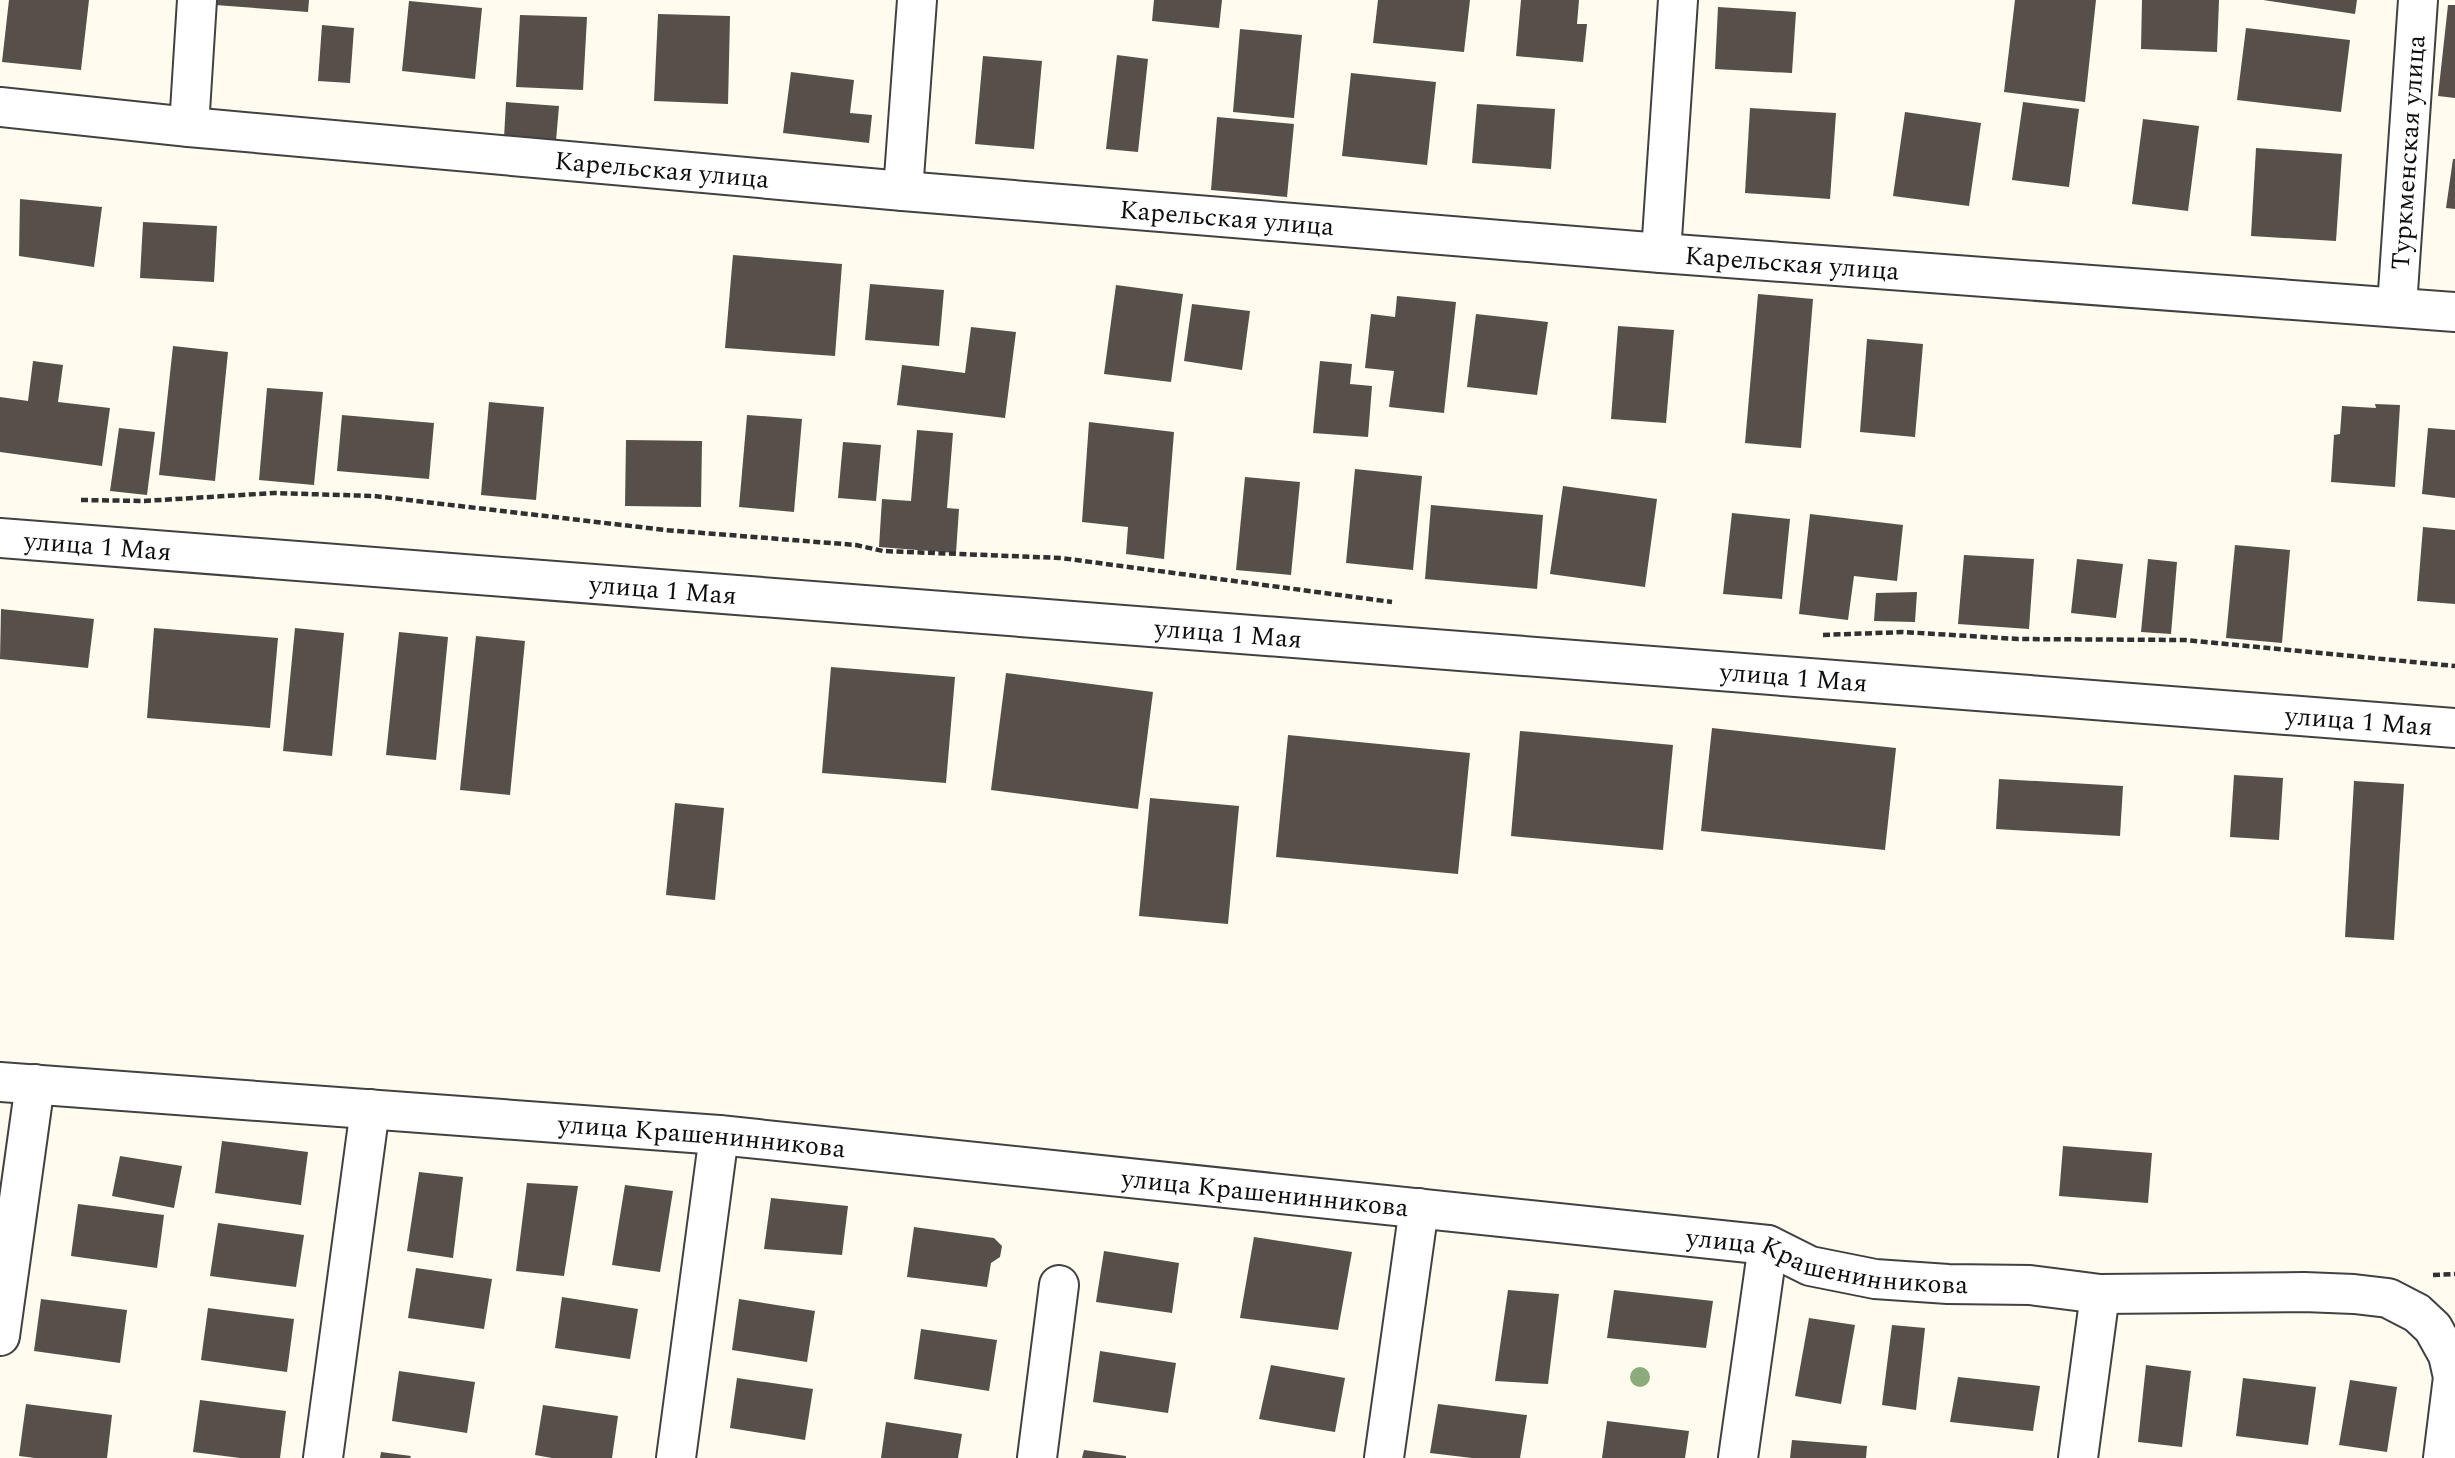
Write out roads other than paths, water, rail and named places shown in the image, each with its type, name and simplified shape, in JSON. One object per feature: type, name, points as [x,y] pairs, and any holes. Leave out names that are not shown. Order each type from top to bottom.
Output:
[{"type":"street","points":[[189,127],[197,0]]},
{"type":"street","points":[[903,191],[917,0]]},
{"type":"street","points":[[1661,253],[1678,0]]},
{"type":"street","name":"Туркменская улица","points":[[2397,306],[2418,0]]},
{"type":"street","name":"Карельская улица","points":[[0,107],[189,127],[903,191],[1661,253],[2455,312]]},
{"type":"street","name":"улица 1 Мая","points":[[0,538],[2455,728]]},
{"type":"street","points":[[0,1336],[17,1083]]},
{"type":"street","name":"улица Крашенинникова","points":[[17,1083],[719,1135],[1419,1208],[1768,1245],[1810,1266],[1875,1279],[2030,1286],[2100,1294],[2304,1292],[2388,1298],[2417,1313],[2434,1328],[2448,1354],[2453,1377],[2443,1458]]},
{"type":"street","points":[[323,1458],[370,1109]]},
{"type":"street","points":[[676,1458],[719,1135]]},
{"type":"street","points":[[1384,1458],[1419,1208]]},
{"type":"street","points":[[1738,1458],[1768,1245]]},
{"type":"street","points":[[1037,1458],[1059,1284]]},
{"type":"street","points":[[2078,1458],[2100,1294]]}]
